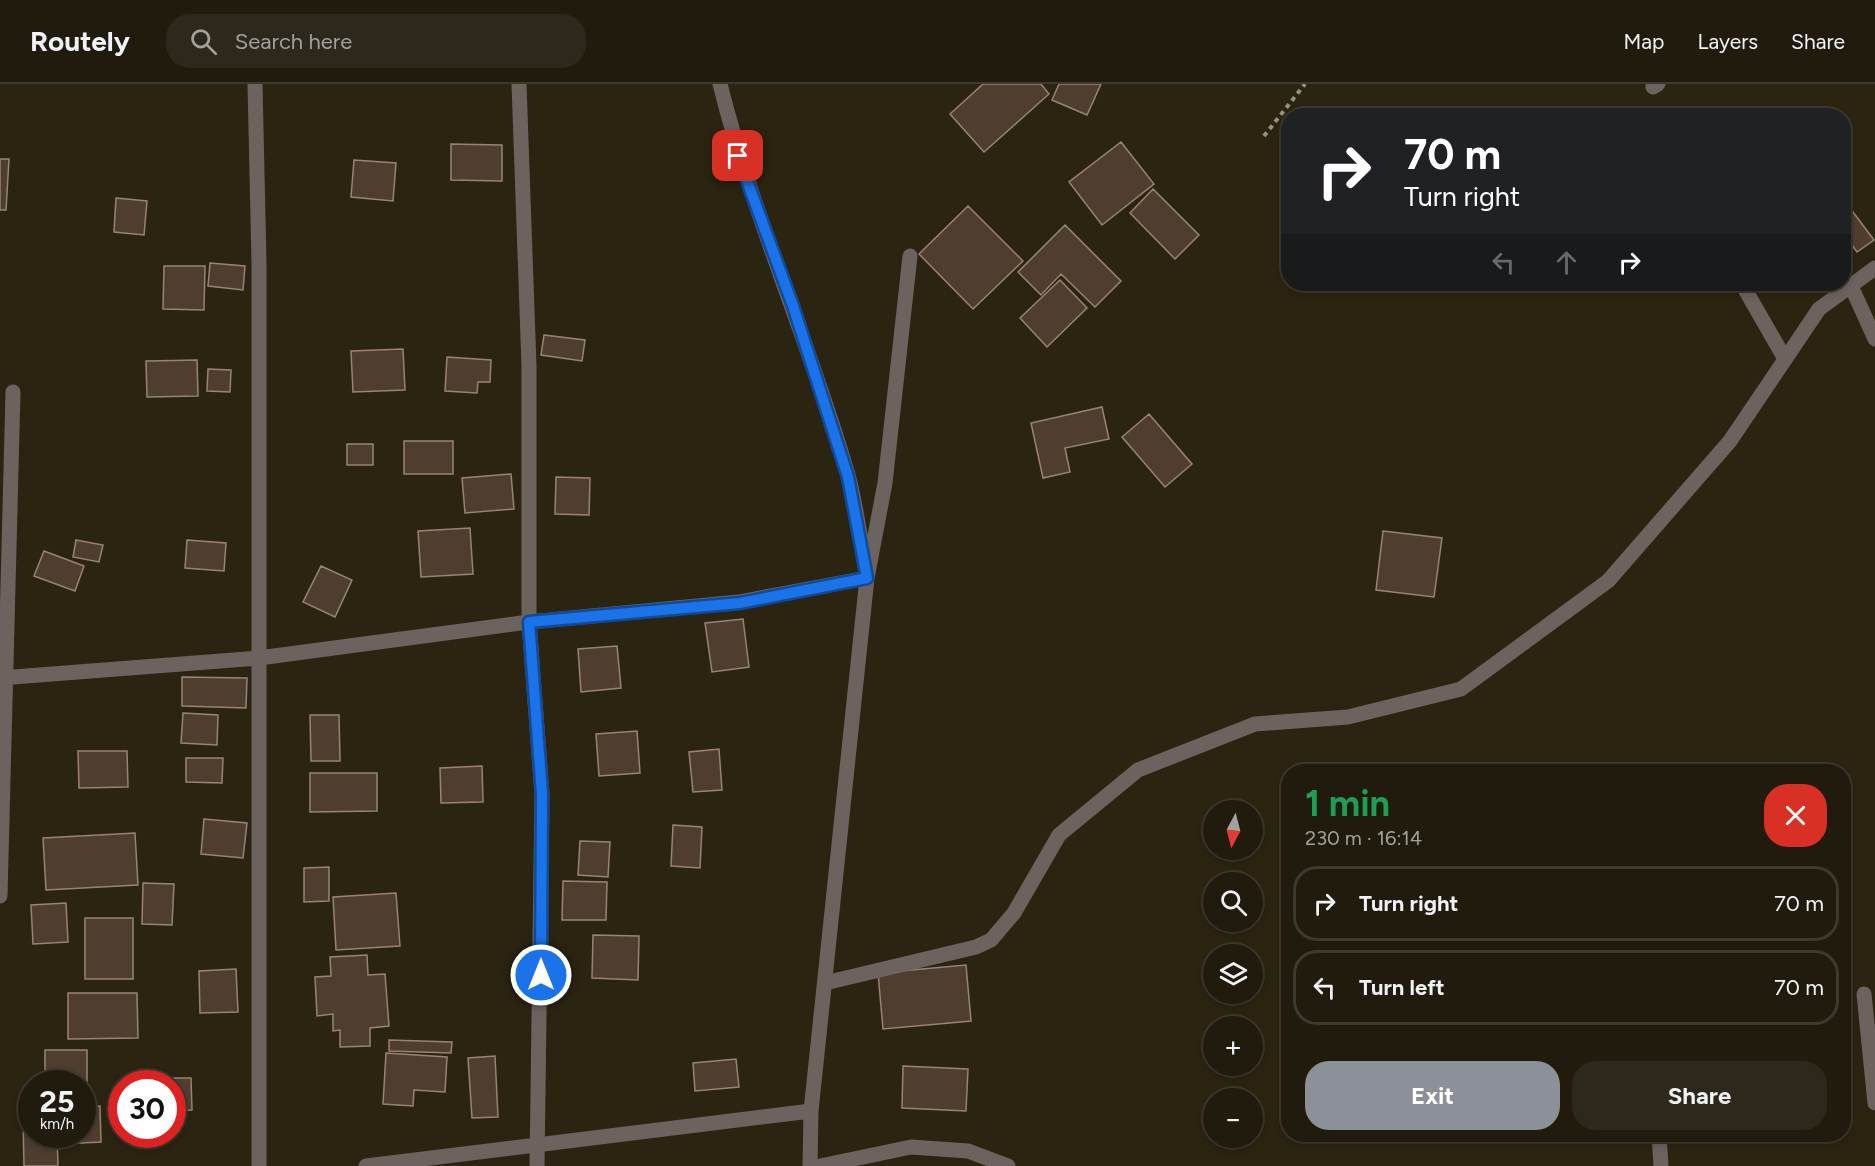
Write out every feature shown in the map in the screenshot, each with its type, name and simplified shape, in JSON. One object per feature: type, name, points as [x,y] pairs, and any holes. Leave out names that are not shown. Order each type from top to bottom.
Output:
[{"type":"street","points":[[255,84],[259,263],[259,1166]]},
{"type":"street","points":[[519,84],[529,366],[529,622],[542,794],[537,1166]]},
{"type":"street","points":[[720,84],[738,156],[793,306],[848,477],[867,578]]},
{"type":"street","points":[[810,1166],[811,1111],[867,578],[885,483],[910,256]]},
{"type":"street","points":[[1875,268],[1851,286],[1875,339]]},
{"type":"street","points":[[1746,291],[1785,359]]},
{"type":"street","points":[[825,982],[976,947],[991,940],[1014,913],[1059,835],[1138,770],[1255,724],[1348,717],[1461,689],[1608,580],[1730,441],[1820,309],[1844,291]]},
{"type":"street","points":[[0,896],[2,678],[13,392]]},
{"type":"street","points":[[2,678],[259,658],[529,622],[740,603],[867,578]]},
{"type":"street","points":[[1864,994],[1875,1103]]},
{"type":"street","points":[[366,1166],[811,1111]]},
{"type":"street","points":[[1660,1142],[1661,1166]]},
{"type":"street","points":[[820,1166],[911,1147],[968,1151],[1008,1166]]},
{"type":"path","points":[[1286,108],[1305,84]]},
{"type":"path","points":[[1264,136],[1281,114]]},
{"type":"building","points":[[983,84],[1041,84],[1049,94],[984,152],[950,114]]},
{"type":"building","points":[[1059,84],[1101,84],[1087,115],[1052,100]]},
{"type":"building","points":[[1121,142],[1154,184],[1102,225],[1069,182]]},
{"type":"building","points":[[451,144],[502,145],[502,181],[451,180]]},
{"type":"building","points":[[0,159],[9,159],[6,210],[0,210]]},
{"type":"building","points":[[354,160],[396,163],[393,201],[351,197]]},
{"type":"building","points":[[1153,189],[1199,235],[1175,259],[1130,213]]},
{"type":"building","points":[[116,198],[147,201],[144,235],[114,232]]},
{"type":"building","points":[[968,206],[1023,261],[973,309],[919,254]]},
{"type":"building","points":[[1851,209],[1874,240],[1857,252],[1851,244]]},
{"type":"building","points":[[1065,225],[1121,281],[1095,307],[1061,274],[1041,295],[1018,272]]},
{"type":"building","points":[[210,263],[245,266],[243,290],[208,286]]},
{"type":"building","points":[[164,266],[205,266],[204,310],[163,309]]},
{"type":"building","points":[[1060,280],[1087,308],[1047,347],[1020,318]]},
{"type":"building","points":[[544,335],[585,340],[582,361],[541,355]]},
{"type":"building","points":[[403,349],[405,390],[353,392],[351,351]]},
{"type":"building","points":[[447,357],[491,360],[490,382],[478,382],[477,393],[445,391]]},
{"type":"building","points":[[197,360],[198,396],[147,397],[146,361]]},
{"type":"building","points":[[208,369],[231,370],[230,392],[207,391]]},
{"type":"building","points":[[1102,407],[1109,439],[1065,448],[1070,472],[1043,478],[1031,423]]},
{"type":"building","points":[[1149,414],[1192,464],[1165,487],[1122,437]]},
{"type":"building","points":[[404,441],[453,441],[453,474],[404,474]]},
{"type":"building","points":[[347,444],[373,444],[373,465],[347,465]]},
{"type":"building","points":[[511,474],[514,509],[465,513],[462,478]]},
{"type":"building","points":[[556,477],[590,478],[589,515],[555,514]]},
{"type":"building","points":[[470,528],[473,574],[421,577],[418,531]]},
{"type":"building","points":[[1383,531],[1442,538],[1434,597],[1376,590]]},
{"type":"building","points":[[76,540],[103,545],[99,562],[73,557]]},
{"type":"building","points":[[187,540],[226,543],[224,571],[185,568]]},
{"type":"building","points":[[44,551],[84,566],[75,591],[34,576]]},
{"type":"building","points":[[321,566],[352,580],[335,617],[303,602]]},
{"type":"building","points":[[743,619],[749,667],[712,672],[705,623]]},
{"type":"building","points":[[617,646],[621,688],[581,692],[578,649]]},
{"type":"building","points":[[182,677],[247,678],[246,708],[182,706]]},
{"type":"building","points":[[183,713],[218,715],[217,745],[181,743]]},
{"type":"building","points":[[310,715],[339,715],[340,761],[311,761]]},
{"type":"building","points":[[637,731],[640,773],[599,776],[596,734]]},
{"type":"building","points":[[719,749],[722,790],[693,792],[689,752]]},
{"type":"building","points":[[78,751],[127,751],[128,787],[79,788]]},
{"type":"building","points":[[186,758],[223,758],[222,783],[186,782]]},
{"type":"building","points":[[482,766],[483,802],[441,803],[440,768]]},
{"type":"building","points":[[310,773],[377,773],[377,811],[310,812]]},
{"type":"building","points":[[204,819],[247,823],[243,858],[201,854]]},
{"type":"building","points":[[673,825],[702,827],[700,868],[671,866]]},
{"type":"building","points":[[135,833],[138,885],[46,890],[43,838]]},
{"type":"building","points":[[580,841],[610,842],[608,877],[578,875]]},
{"type":"building","points":[[329,867],[329,901],[304,902],[304,868]]},
{"type":"building","points":[[563,881],[607,882],[606,920],[562,920]]},
{"type":"building","points":[[143,883],[174,884],[172,925],[142,924]]},
{"type":"building","points":[[396,893],[400,946],[336,950],[333,897]]},
{"type":"building","points":[[66,903],[68,942],[33,944],[31,905]]},
{"type":"building","points":[[85,918],[133,918],[133,979],[85,979]]},
{"type":"building","points":[[593,935],[639,936],[638,980],[592,978]]},
{"type":"building","points":[[367,955],[368,975],[385,974],[389,1026],[370,1028],[370,1046],[340,1047],[340,1030],[333,1031],[333,1014],[317,1016],[315,977],[331,976],[330,957]]},
{"type":"building","points":[[966,965],[971,1021],[883,1029],[878,973]]},
{"type":"building","points":[[236,969],[238,1012],[200,1013],[199,971]]},
{"type":"building","points":[[68,993],[137,993],[138,1038],[68,1039]]},
{"type":"building","points":[[389,1040],[452,1042],[451,1053],[389,1051]]},
{"type":"building","points":[[45,1050],[87,1050],[87,1070],[45,1070]]},
{"type":"building","points":[[386,1053],[447,1057],[445,1092],[414,1090],[413,1106],[383,1104]]},
{"type":"building","points":[[495,1056],[498,1117],[472,1118],[468,1058]]},
{"type":"building","points":[[736,1059],[739,1087],[695,1091],[693,1063]]},
{"type":"building","points":[[903,1066],[968,1069],[966,1111],[902,1108]]},
{"type":"building","points":[[186,1078],[191,1078],[192,1110],[186,1110]]},
{"type":"building","points":[[96,1106],[100,1106],[101,1142],[96,1142]]},
{"type":"building","points":[[24,1148],[57,1148],[58,1166],[24,1166]]},
{"type":"route","points":[[541,975],[542,794],[529,622],[740,603],[867,578],[848,477],[793,306],[738,156]]}]
